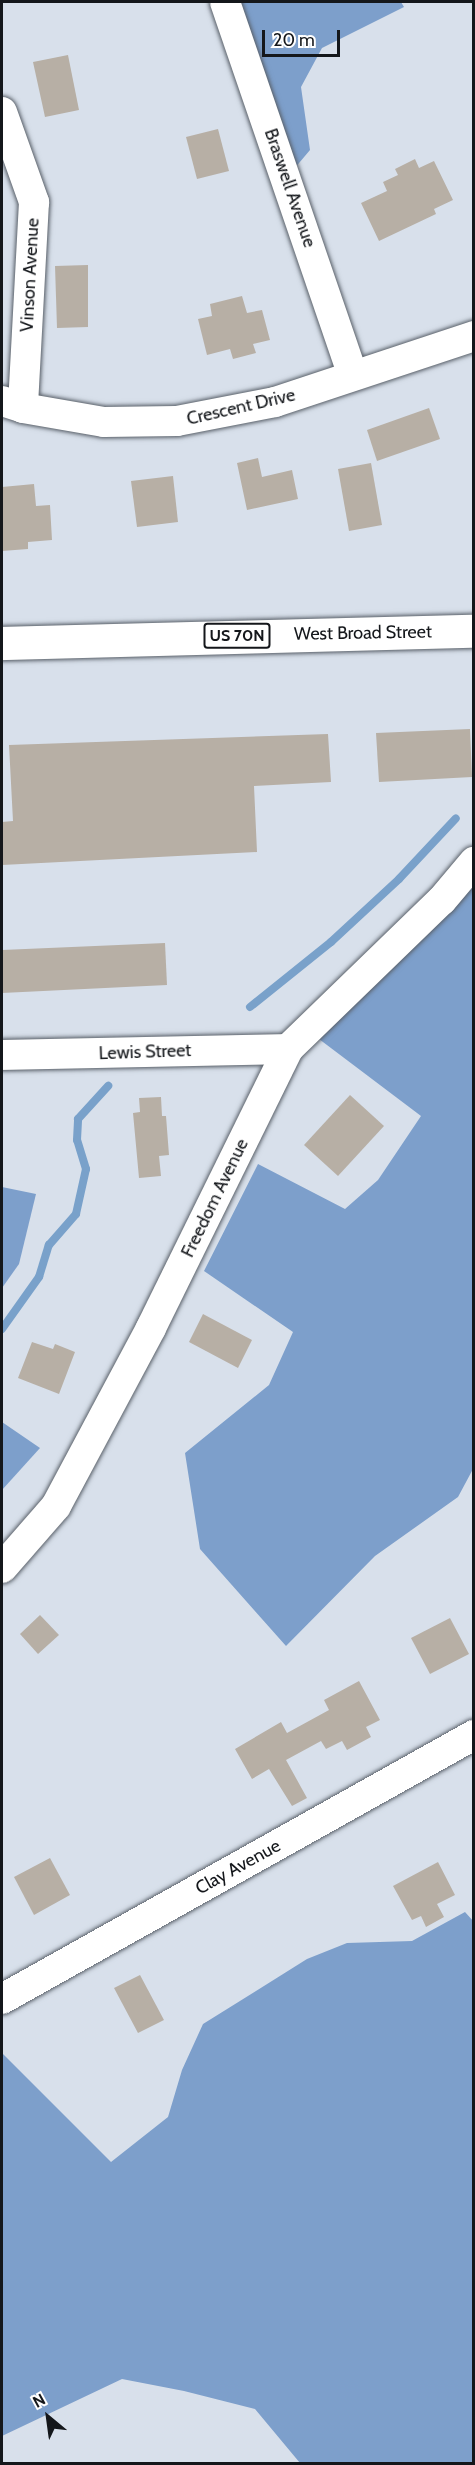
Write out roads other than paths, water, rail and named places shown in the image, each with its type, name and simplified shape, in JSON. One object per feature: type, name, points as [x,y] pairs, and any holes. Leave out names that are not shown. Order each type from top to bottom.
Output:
[{"type":"main road","name":"West Broad Street","points":[[2,643],[474,631]]},
{"type":"street","name":"Braswell Avenue","points":[[225,2],[353,375]]},
{"type":"street","name":"Vinson Avenue","points":[[2,112],[34,202],[12,404]]},
{"type":"street","name":"Crescent Drive","points":[[12,404],[104,422],[177,421],[275,402],[474,336]]},
{"type":"street","name":"Freedom Avenue","points":[[2,1568],[56,1506],[151,1328],[288,1048],[441,900],[474,862]]},
{"type":"street","name":"Lewis Street","points":[[2,1054],[288,1048]]},
{"type":"street","name":"Clay Avenue","points":[[2,1999],[474,1735]]},
{"type":"waterway","points":[[250,1007],[331,942],[399,879],[456,818]]},
{"type":"waterway","points":[[2,1329],[39,1277],[49,1245],[76,1214],[86,1169],[77,1140],[78,1119],[108,1086]]}]
